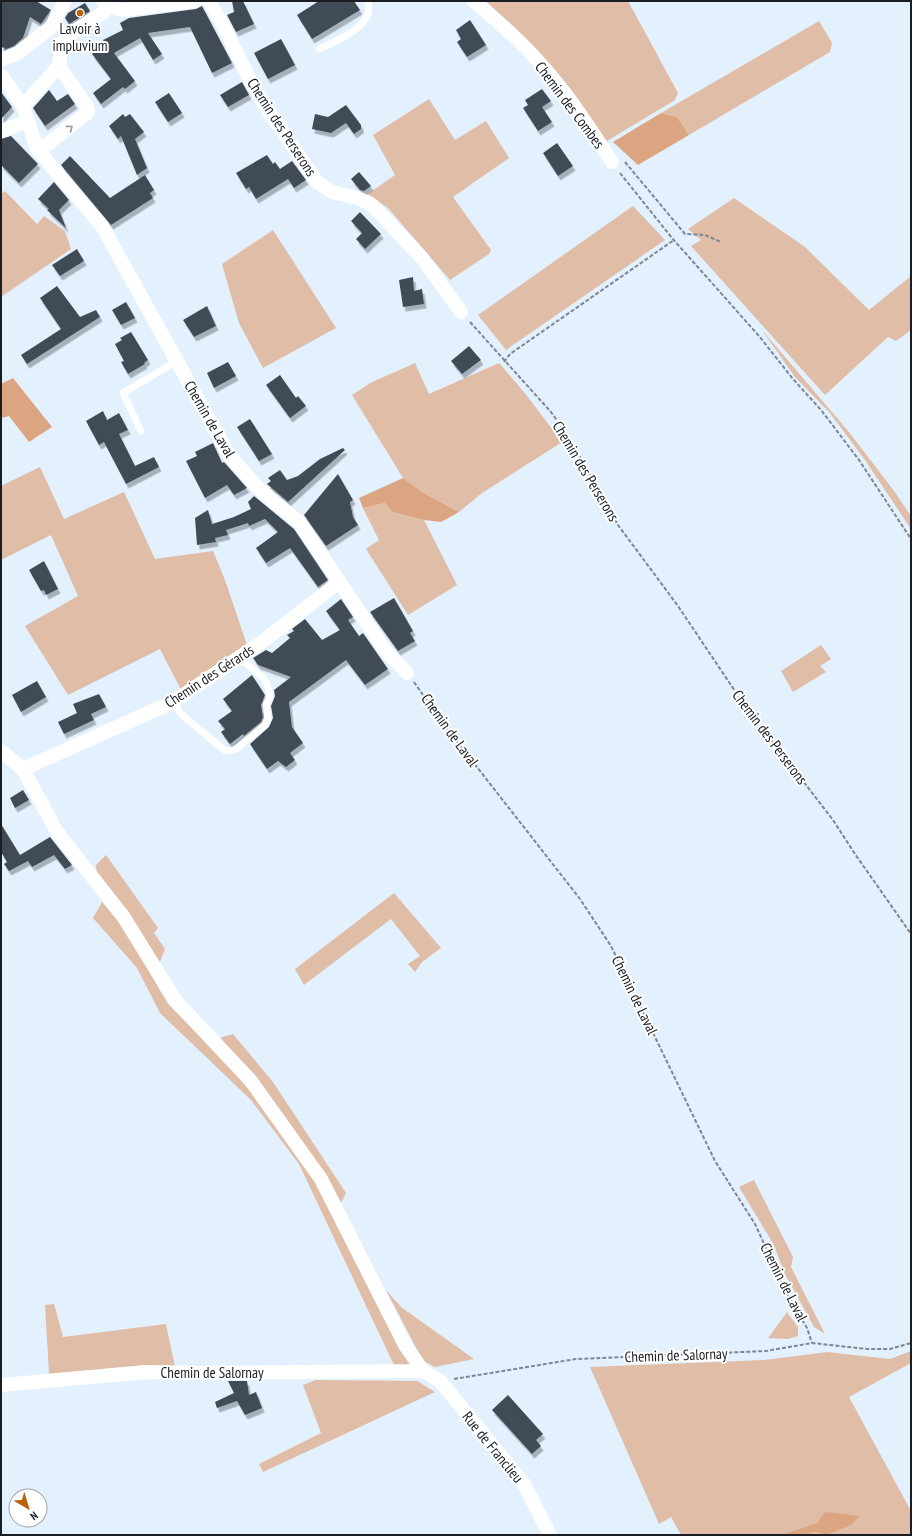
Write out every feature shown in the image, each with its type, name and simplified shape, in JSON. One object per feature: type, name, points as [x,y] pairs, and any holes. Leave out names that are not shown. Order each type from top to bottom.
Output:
[{"type":"street","points":[[1,60],[18,53],[51,27],[65,1]]},
{"type":"street","points":[[23,106],[59,66],[62,43],[73,32],[104,12],[105,4],[122,10],[196,1]]},
{"type":"street","name":"Chemin des Perserons","points":[[209,1],[224,25],[250,80],[264,104],[318,182],[332,192],[358,198],[372,205],[422,258],[461,312]]},
{"type":"street","name":"Chemin des Combes","points":[[473,1],[499,22],[537,59],[561,87],[618,162]]},
{"type":"street","points":[[51,27],[62,43]]},
{"type":"street","points":[[39,151],[88,112],[87,107],[59,66]]},
{"type":"street","name":"Chemin de Laval","points":[[1,75],[23,106],[39,151],[102,226],[229,455],[258,488],[300,523],[384,650],[407,673]]},
{"type":"street","points":[[1,131],[28,121]]},
{"type":"street","name":"Chemin des Gérards","points":[[23,769],[173,702],[240,658],[339,582]]},
{"type":"street","points":[[1,751],[23,769],[57,832],[123,916],[174,1000],[251,1081],[321,1179],[394,1326],[423,1371]]},
{"type":"street","name":"Rue de Franclieu","points":[[423,1371],[440,1381],[524,1484],[550,1535]]},
{"type":"street","name":"Chemin de Salornay","points":[[1,1385],[148,1372],[205,1373],[423,1371]]},
{"type":"lane","points":[[319,49],[345,37],[363,23],[368,14],[369,6],[367,1]]},
{"type":"lane","points":[[141,431],[123,393],[177,361]]},
{"type":"lane","points":[[173,702],[181,714],[224,750],[229,751],[236,749],[265,726],[268,718],[266,705],[270,695],[267,684],[262,677],[240,658]]},
{"type":"path","points":[[618,162],[674,240],[759,336],[793,379],[821,410],[859,460],[911,539]]},
{"type":"path","points":[[618,162],[685,234],[705,235],[721,242]]},
{"type":"path","points":[[504,362],[510,354],[674,240]]},
{"type":"path","name":"Chemin des Perserons","points":[[461,312],[504,362],[551,412],[570,439],[618,525],[678,606],[743,703],[833,820],[911,934]]},
{"type":"path","name":"Chemin de Laval","points":[[407,673],[429,701],[441,721],[580,899],[611,946],[715,1161],[755,1224],[789,1298],[807,1328],[812,1343]]},
{"type":"path","name":"Chemin de Salornay","points":[[440,1381],[576,1359],[766,1351],[812,1343],[867,1349],[890,1349],[911,1343]]},
{"type":"shaded area","points":[[486,1],[628,1],[678,93],[675,100],[607,141],[554,69]]},
{"type":"shaded area","points":[[819,21],[832,43],[830,52],[689,135],[677,117],[661,113]]},
{"type":"shaded area","points":[[429,99],[455,140],[486,121],[509,158],[453,197],[491,250],[489,254],[450,280],[388,208],[368,194],[395,175],[373,135]]},
{"type":"shaded area","points":[[661,113],[677,117],[689,135],[638,165],[613,142]]},
{"type":"shaded area","points":[[5,191],[37,224],[44,216],[65,231],[71,249],[1,297],[1,194]]},
{"type":"shaded area","points":[[734,198],[805,247],[869,310],[911,276],[911,330],[896,341],[888,337],[825,395],[691,246],[701,240],[688,229]]},
{"type":"shaded area","points":[[633,206],[665,240],[506,350],[478,315]]},
{"type":"shaded area","points":[[273,230],[336,328],[263,368],[239,323],[222,264]]},
{"type":"shaded area","points":[[762,330],[849,432],[894,491],[911,516],[911,529],[865,460],[830,413],[795,377]]},
{"type":"shaded area","points":[[415,363],[429,394],[499,363],[524,392],[562,442],[482,493],[459,512],[422,492],[403,478],[352,395],[370,383]]},
{"type":"shaded area","points":[[13,378],[52,427],[29,442],[9,416],[1,418],[1,384]]},
{"type":"shaded area","points":[[40,467],[64,519],[124,492],[155,559],[213,551],[225,580],[248,648],[181,690],[160,649],[68,695],[25,626],[78,596],[51,535],[1,560],[1,486]]},
{"type":"shaded area","points":[[403,478],[422,492],[459,512],[441,522],[424,520],[392,512],[385,503],[363,508],[359,498]]},
{"type":"shaded area","points":[[385,503],[392,512],[424,520],[457,585],[408,615],[366,549],[379,540],[363,508]]},
{"type":"shaded area","points":[[821,645],[831,659],[820,666],[826,672],[793,692],[781,671]]},
{"type":"shaded area","points":[[106,855],[158,928],[154,933],[165,949],[160,962],[97,875],[96,865]]},
{"type":"shaded area","points":[[394,893],[441,948],[422,962],[415,972],[408,964],[420,956],[391,919],[304,985],[295,969]]},
{"type":"shaded area","points":[[102,902],[123,927],[168,1004],[248,1085],[305,1161],[413,1365],[394,1365],[299,1164],[251,1100],[160,1013],[137,968],[93,918]]},
{"type":"shaded area","points":[[233,1034],[273,1082],[346,1193],[341,1203],[326,1175],[220,1038]]},
{"type":"shaded area","points":[[754,1180],[793,1257],[791,1267],[825,1334],[814,1327],[784,1272],[774,1245],[739,1187]]},
{"type":"shaded area","points":[[386,1290],[401,1307],[474,1359],[435,1367],[423,1361]]},
{"type":"shaded area","points":[[54,1304],[63,1337],[166,1324],[175,1367],[145,1365],[49,1374],[45,1305]]},
{"type":"shaded area","points":[[787,1312],[798,1327],[798,1336],[788,1339],[768,1338]]},
{"type":"shaded area","points":[[911,1351],[911,1363],[849,1397],[911,1511],[911,1535],[681,1535],[671,1517],[659,1524],[590,1367],[764,1360],[827,1352],[890,1359]]},
{"type":"shaded area","points":[[316,1380],[417,1381],[435,1392],[263,1472],[259,1464],[321,1433],[303,1385]]},
{"type":"shaded area","points":[[825,1512],[859,1516],[851,1525],[826,1535],[816,1532],[799,1535],[781,1535],[817,1523]]},
{"type":"building","points":[[1,1],[36,1],[51,10],[41,24],[30,17],[23,38],[14,46],[4,50],[5,48],[1,47]]},
{"type":"building","points":[[232,1],[243,1],[254,24],[236,32],[227,15],[234,12]]},
{"type":"building","points":[[319,1],[354,1],[360,10],[312,39],[297,15]]},
{"type":"building","name":"Lavoir à impluvium","points":[[85,3],[90,11],[69,24],[65,18],[68,13]]},
{"type":"building","points":[[202,6],[232,63],[212,73],[190,27],[148,33],[162,54],[153,60],[140,38],[114,53],[135,81],[125,89],[123,87],[101,104],[93,93],[111,79],[92,54],[105,43],[103,40],[123,30],[120,23],[129,18],[196,9]]},
{"type":"building","points":[[470,20],[486,45],[467,57],[457,42],[461,39],[456,30]]},
{"type":"building","points":[[281,39],[295,65],[268,79],[254,53]]},
{"type":"building","points":[[242,82],[249,95],[228,107],[220,95]]},
{"type":"building","points":[[542,89],[551,101],[542,107],[552,122],[538,131],[523,108],[528,105],[525,100]]},
{"type":"building","points":[[49,90],[57,101],[68,94],[75,104],[45,126],[33,108]]},
{"type":"building","points":[[1,92],[12,107],[1,119]]},
{"type":"building","points":[[169,93],[182,113],[168,122],[155,102]]},
{"type":"building","points":[[346,105],[361,125],[361,129],[354,134],[346,123],[331,133],[312,129],[315,114],[328,117]]},
{"type":"building","points":[[123,114],[125,117],[130,114],[144,132],[135,139],[147,168],[137,175],[121,136],[118,139],[109,126]]},
{"type":"building","points":[[11,136],[38,164],[19,183],[1,165],[1,139]]},
{"type":"building","points":[[557,143],[573,166],[558,176],[543,153]]},
{"type":"building","points":[[267,155],[273,164],[275,162],[280,169],[292,161],[306,180],[294,188],[288,179],[256,199],[249,187],[246,189],[236,173]]},
{"type":"building","points":[[70,156],[110,198],[145,175],[154,190],[150,193],[153,198],[111,225],[61,165]]},
{"type":"building","points":[[359,172],[371,186],[364,191],[360,190],[351,179]]},
{"type":"building","points":[[54,182],[69,200],[59,210],[66,228],[38,199]]},
{"type":"building","points":[[360,212],[381,234],[365,249],[356,239],[362,233],[351,221]]},
{"type":"building","points":[[77,249],[84,261],[60,276],[52,265]]},
{"type":"building","points":[[413,277],[414,291],[422,289],[424,304],[403,307],[399,280]]},
{"type":"building","points":[[57,286],[80,317],[96,310],[100,317],[27,364],[21,355],[61,329],[40,298]]},
{"type":"building","points":[[126,302],[135,318],[121,325],[112,310]]},
{"type":"building","points":[[207,306],[216,326],[194,337],[183,320]]},
{"type":"building","points":[[131,332],[148,360],[144,363],[145,364],[128,374],[121,362],[124,361],[115,344],[122,340],[120,338]]},
{"type":"building","points":[[469,346],[481,360],[462,374],[451,361]]},
{"type":"building","points":[[228,362],[236,376],[214,388],[207,373]]},
{"type":"building","points":[[280,375],[296,398],[298,396],[306,406],[290,418],[266,385]]},
{"type":"building","points":[[103,411],[107,420],[119,413],[128,430],[119,434],[135,466],[154,457],[159,467],[126,484],[104,442],[99,445],[86,421]]},
{"type":"building","points":[[250,419],[272,454],[259,461],[237,427]]},
{"type":"building","points":[[213,443],[222,463],[224,462],[247,488],[234,495],[227,485],[205,498],[186,461],[197,456],[195,452]]},
{"type":"building","points":[[343,448],[345,450],[288,502],[267,484],[271,481],[268,478],[280,470],[287,480],[298,476],[320,459]]},
{"type":"building","points":[[338,474],[353,500],[350,502],[353,517],[358,525],[326,546],[304,515]]},
{"type":"building","points":[[254,496],[294,529],[328,580],[318,587],[290,548],[266,563],[256,548],[278,532],[265,519],[249,526],[248,523],[226,530],[228,535],[215,538],[216,542],[197,545],[195,518],[208,510],[212,524],[234,517],[251,509],[248,502]]},
{"type":"building","points":[[44,561],[58,589],[46,595],[44,590],[41,591],[29,570]]},
{"type":"building","points":[[394,598],[413,631],[410,633],[415,641],[398,651],[370,612]]},
{"type":"building","points":[[341,599],[353,617],[348,620],[359,636],[363,633],[388,669],[365,685],[346,660],[289,702],[292,727],[303,743],[290,753],[295,760],[286,767],[278,761],[267,769],[250,744],[269,727],[273,718],[271,706],[275,696],[274,690],[291,677],[258,665],[253,658],[266,650],[272,653],[290,638],[287,635],[294,631],[292,629],[305,619],[322,640],[340,630],[326,611]]},
{"type":"building","points":[[252,675],[265,695],[261,705],[263,717],[261,722],[244,736],[243,734],[230,744],[221,732],[225,729],[218,721],[232,711],[223,699]]},
{"type":"building","points":[[37,681],[46,697],[21,712],[12,695]]},
{"type":"building","points":[[99,694],[106,707],[91,714],[94,720],[64,734],[58,722],[77,713],[73,704]]},
{"type":"building","points":[[23,790],[29,800],[15,808],[10,798]]},
{"type":"building","points":[[1,824],[20,855],[50,837],[72,865],[65,869],[54,855],[32,867],[28,861],[9,871],[4,864],[7,862],[1,852]]},
{"type":"building","points":[[228,1381],[247,1381],[249,1395],[256,1392],[262,1408],[245,1415],[237,1401],[217,1408],[215,1402],[234,1393]]},
{"type":"building","points":[[508,1395],[543,1434],[536,1440],[541,1446],[532,1454],[492,1410]]},
{"type":"place","name":"Lavoir à impluvium","points":[[80,13]]}]
